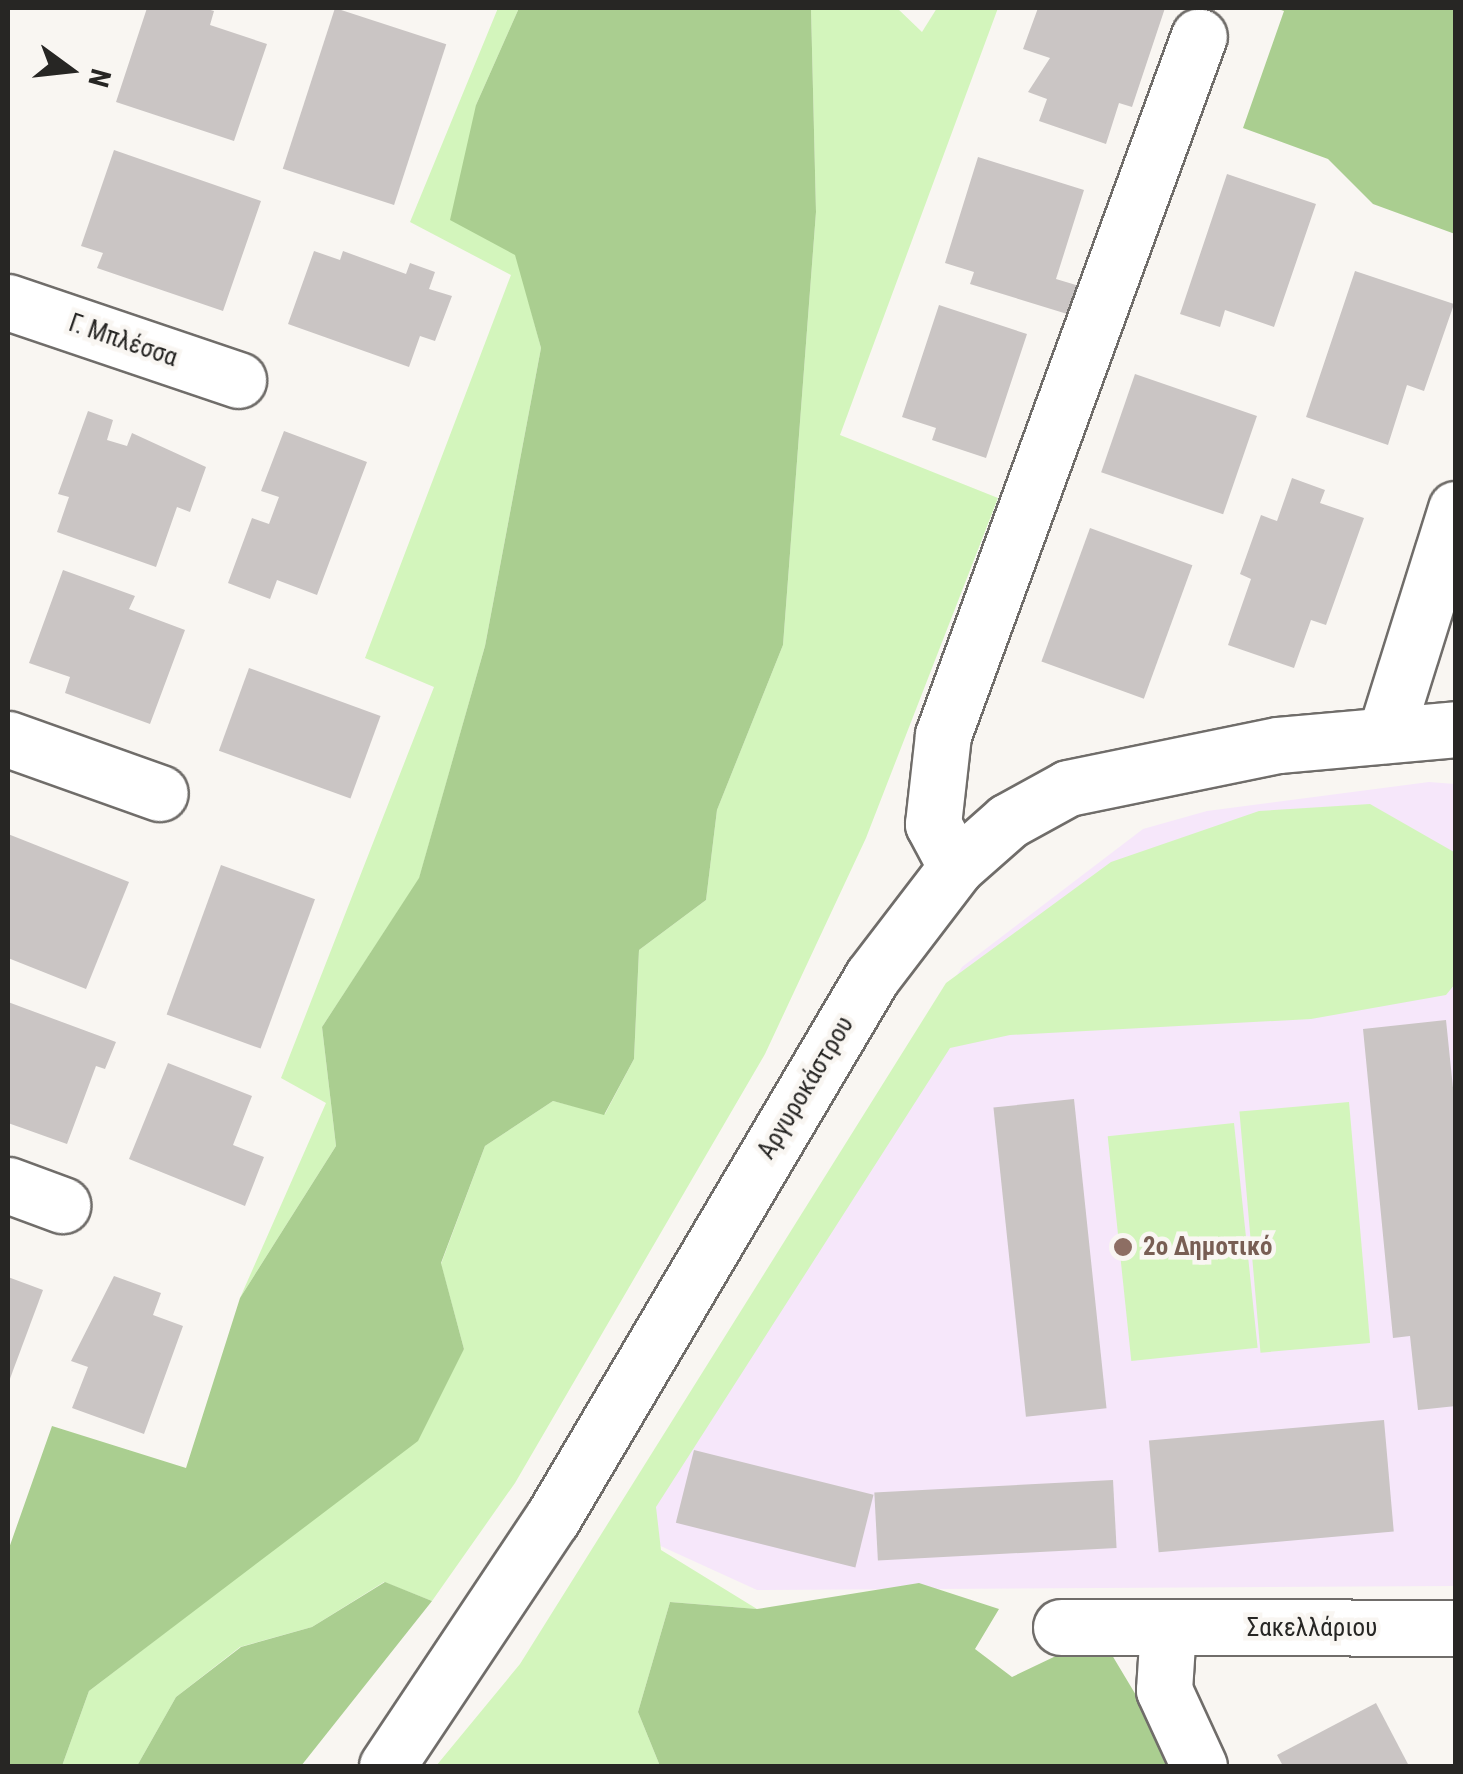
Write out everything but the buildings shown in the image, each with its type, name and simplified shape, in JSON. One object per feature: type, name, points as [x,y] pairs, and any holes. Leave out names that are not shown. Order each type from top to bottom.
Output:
[{"type":"street","points":[[956,867],[933,824],[944,735],[1200,36]]},
{"type":"street","name":"Γ. Μπλέσσα","points":[[8,302],[238,380]]},
{"type":"street","points":[[1385,735],[1456,509]]},
{"type":"street","name":"Αργυροκάστρου","points":[[387,1766],[552,1519],[872,977],[956,867],[1008,821],[1068,788],[1278,745],[1456,728]]},
{"type":"street","points":[[8,739],[160,794]]},
{"type":"street","points":[[8,1186],[62,1205]]},
{"type":"street","name":"Σακελλάριου","points":[[1061,1626],[1456,1628]]},
{"type":"street","points":[[1168,1628],[1164,1690],[1199,1766]]},
{"type":"shaded area","name":"2ο Δημοτικό","points":[[1429,782],[1455,784],[1455,1586],[757,1590],[619,1527],[962,967],[1143,829],[1207,811]]},
{"type":"green space","points":[[498,8],[519,8],[476,105],[541,348],[485,646],[419,879],[322,1027],[336,1146],[240,1298],[326,1103],[281,1078],[434,687],[365,658],[511,275],[410,222]]},
{"type":"green space","points":[[519,8],[811,8],[816,212],[783,645],[717,810],[706,900],[639,950],[634,1059],[604,1115],[553,1101],[485,1146],[441,1263],[464,1349],[418,1441],[89,1691],[62,1766],[8,1766],[8,1551],[52,1426],[186,1468],[240,1298],[336,1146],[322,1027],[419,878],[485,646],[541,348],[515,255],[450,220],[476,105]]},
{"type":"green space","points":[[811,8],[897,8],[922,32],[937,8],[998,8],[840,435],[998,498],[866,838],[765,1054],[515,1483],[432,1601],[384,1582],[312,1627],[240,1647],[176,1697],[137,1766],[62,1766],[89,1691],[321,1513],[464,1349],[441,1264],[485,1146],[553,1101],[605,1114],[634,1059],[639,950],[706,900],[717,810],[783,645],[816,212]]},
{"type":"green space","points":[[1275,8],[1455,8],[1455,234],[1373,204],[1328,159],[1243,128],[1284,11]]},
{"type":"green space","points":[[1370,804],[1454,852],[1455,984],[1446,995],[1311,1019],[1010,1035],[950,1048],[656,1507],[661,1550],[757,1609],[670,1602],[638,1712],[660,1766],[436,1766],[520,1664],[946,983],[1111,862],[1259,811]]},
{"type":"green space","points":[[1349,1102],[1370,1343],[1261,1353],[1239,1112]]},
{"type":"green space","points":[[1234,1123],[1258,1348],[1131,1361],[1108,1136]]},
{"type":"green space","points":[[385,1582],[432,1601],[301,1766],[137,1766],[176,1697],[241,1647],[312,1627]]},
{"type":"green space","points":[[919,1583],[999,1609],[975,1649],[1012,1677],[1100,1635],[1170,1752],[1167,1766],[660,1766],[638,1712],[670,1602],[757,1609]]},
{"type":"place","name":"2ο Δημοτικό","points":[[1123,1247]]}]
